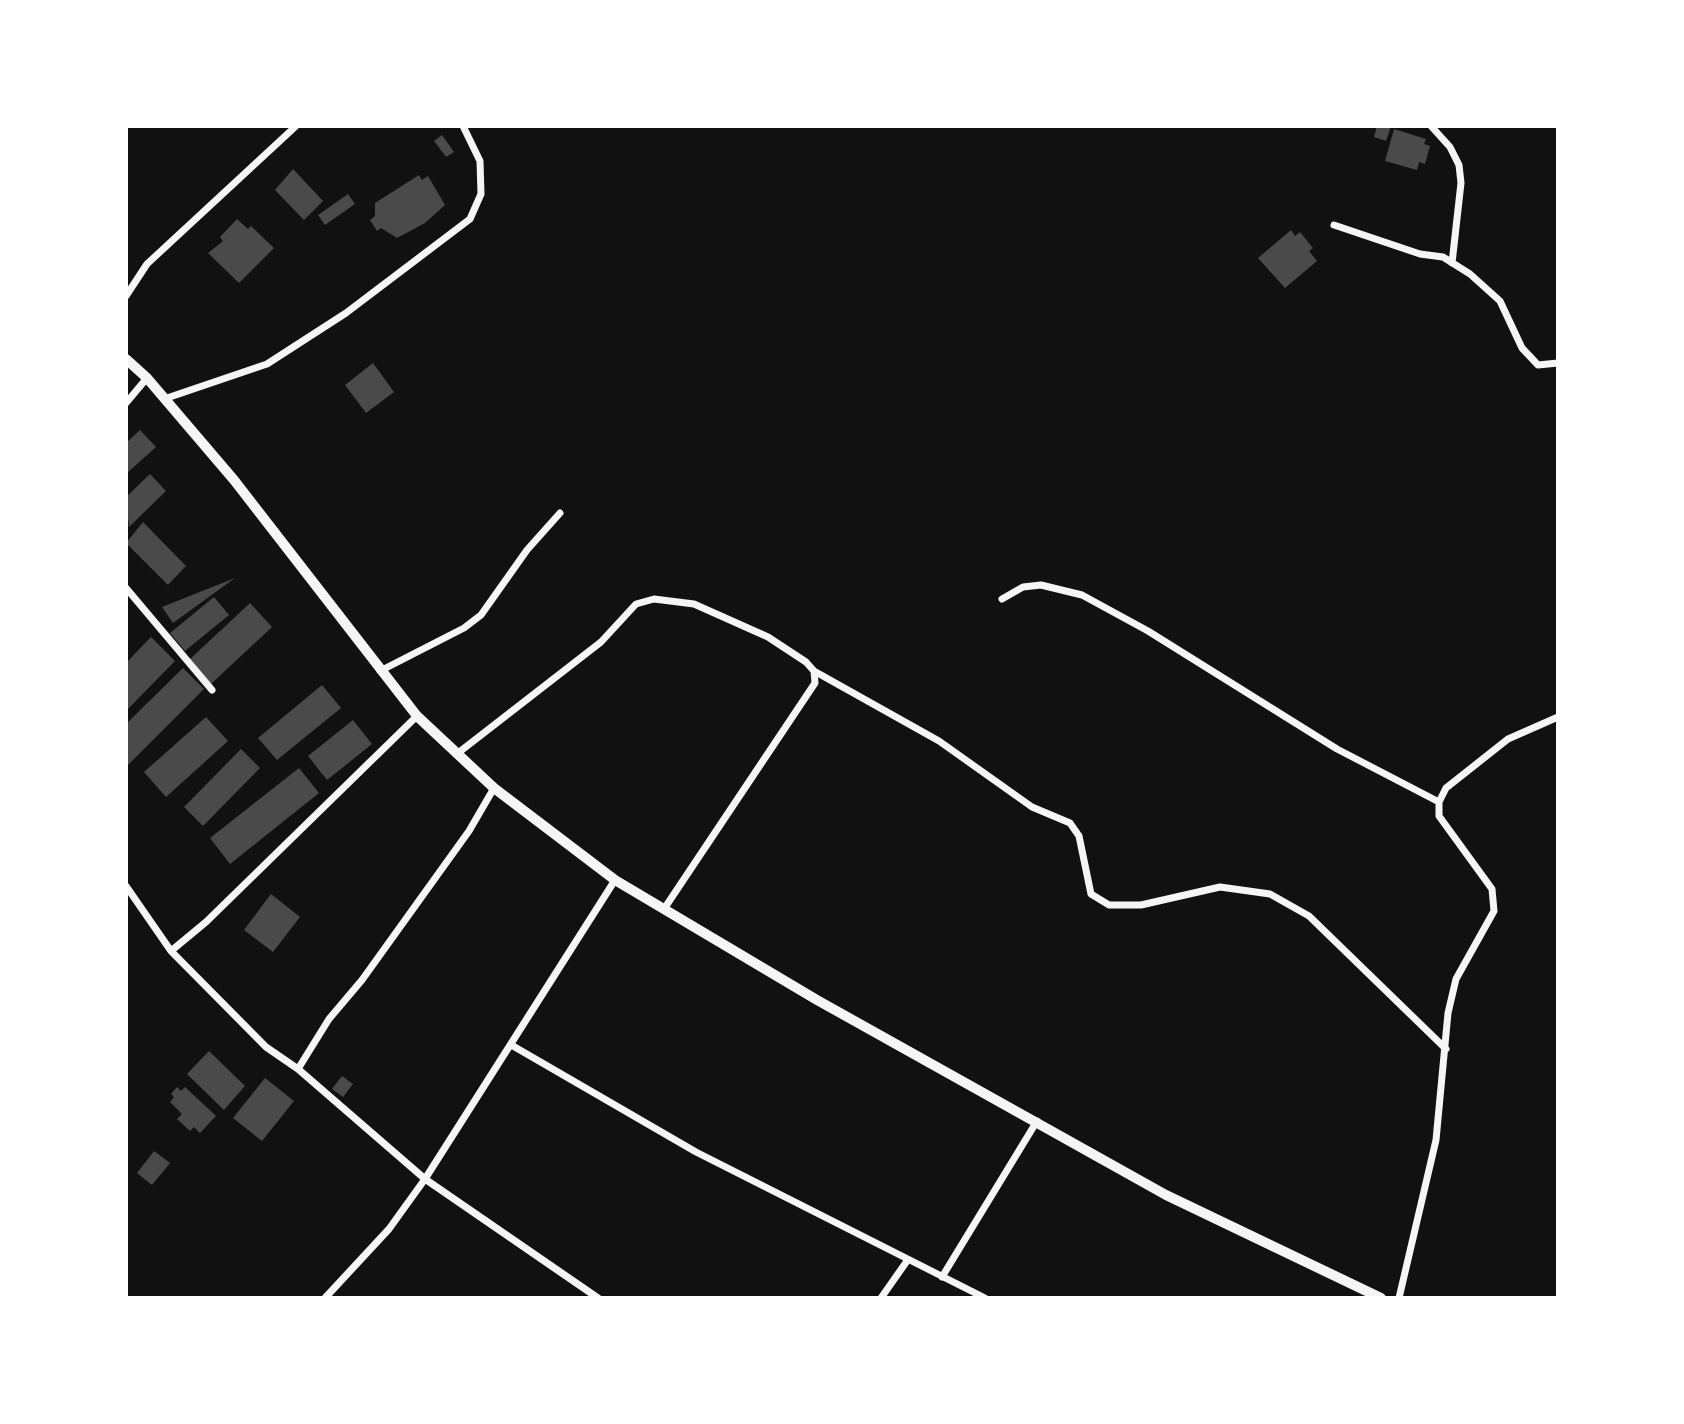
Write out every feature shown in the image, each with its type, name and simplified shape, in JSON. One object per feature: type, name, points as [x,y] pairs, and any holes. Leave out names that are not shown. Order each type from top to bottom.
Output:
[{"type":"main road","points":[[126,359],[147,378],[234,480],[417,716],[494,788],[615,880],[817,1000],[1166,1195],[1381,1298]]},
{"type":"street","points":[[126,296],[147,264],[296,126]]},
{"type":"street","points":[[164,399],[267,364],[346,313],[470,219],[481,194],[480,161],[463,126]]},
{"type":"street","points":[[1431,126],[1450,147],[1459,165],[1461,183],[1452,263]]},
{"type":"street","points":[[1334,225],[1452,263],[1500,301],[1522,348],[1538,365],[1558,363]]},
{"type":"street","points":[[126,403],[147,378]]},
{"type":"street","points":[[380,671],[464,628],[481,615],[527,550],[560,513]]},
{"type":"street","points":[[1002,599],[1023,587],[1041,585],[1058,586],[1082,595],[1148,631],[1337,749],[1439,802]]},
{"type":"street","points":[[126,588],[212,690]]},
{"type":"street","points":[[458,753],[560,671],[589,652],[636,604],[654,599],[694,604],[768,637],[806,662],[814,671],[939,741],[1032,807],[1070,823],[1079,836],[1091,894],[1109,905],[1141,905],[1220,887],[1270,894],[1309,916],[1446,1049]]},
{"type":"street","points":[[664,909],[769,757],[815,683],[814,671]]},
{"type":"street","points":[[171,951],[206,922],[417,716]]},
{"type":"street","points":[[1399,1298],[1436,1140],[1448,1013],[1456,979],[1494,911],[1492,889],[1439,816],[1439,802],[1446,788],[1508,739],[1558,717]]},
{"type":"street","points":[[298,1069],[329,1019],[362,980],[469,831],[494,788]]},
{"type":"street","points":[[325,1298],[389,1229],[425,1179],[513,1046],[615,880]]},
{"type":"street","points":[[126,886],[171,951],[266,1047],[298,1069],[425,1179],[598,1298]]},
{"type":"street","points":[[513,1046],[643,1123],[907,1261],[985,1298]]},
{"type":"street","points":[[942,1277],[1037,1121]]},
{"type":"street","points":[[881,1298],[907,1261]]},
{"type":"building","points":[[1377,126],[1391,126],[1386,141],[1374,137]]},
{"type":"building","points":[[1394,129],[1426,139],[1424,144],[1430,146],[1425,164],[1419,162],[1417,170],[1385,161]]},
{"type":"building","points":[[442,135],[454,152],[446,157],[434,141]]},
{"type":"building","points":[[293,169],[323,201],[304,220],[275,190]]},
{"type":"building","points":[[419,175],[422,180],[428,176],[445,205],[425,223],[397,238],[381,228],[377,231],[370,220],[375,216],[375,203]]},
{"type":"building","points":[[348,194],[355,204],[325,225],[318,215]]},
{"type":"building","points":[[237,219],[248,229],[251,226],[274,248],[239,283],[208,253],[223,241],[220,237]]},
{"type":"building","points":[[1291,230],[1295,236],[1300,232],[1313,248],[1309,251],[1317,261],[1285,288],[1258,258]]},
{"type":"building","points":[[373,363],[394,392],[366,413],[345,385]]},
{"type":"building","points":[[140,430],[156,447],[126,474],[126,443]]},
{"type":"building","points":[[150,474],[166,491],[129,527],[126,497]]},
{"type":"building","points":[[143,522],[186,566],[168,585],[126,543]]},
{"type":"building","points":[[235,578],[173,623],[162,607]]},
{"type":"building","points":[[214,597],[229,615],[185,651],[170,633]]},
{"type":"building","points":[[250,603],[272,627],[211,684],[189,660]]},
{"type":"building","points":[[151,637],[175,661],[126,711],[126,663]]},
{"type":"building","points":[[183,668],[204,689],[126,767],[126,724]]},
{"type":"building","points":[[322,685],[341,708],[277,760],[258,738]]},
{"type":"building","points":[[206,717],[228,741],[166,797],[144,772]]},
{"type":"building","points":[[353,720],[372,744],[327,780],[308,756]]},
{"type":"building","points":[[241,749],[260,768],[203,826],[184,807]]},
{"type":"building","points":[[299,768],[319,793],[230,864],[210,838]]},
{"type":"building","points":[[271,894],[300,917],[273,952],[244,930]]},
{"type":"building","points":[[209,1051],[245,1086],[224,1110],[187,1074]]},
{"type":"building","points":[[342,1076],[353,1084],[343,1097],[332,1089]]},
{"type":"building","points":[[265,1078],[294,1101],[262,1141],[233,1118]]},
{"type":"building","points":[[177,1087],[181,1091],[185,1087],[216,1116],[200,1133],[194,1127],[190,1131],[177,1119],[182,1114],[170,1102],[174,1097],[171,1094]]},
{"type":"building","points":[[154,1151],[170,1163],[152,1185],[137,1173]]}]
